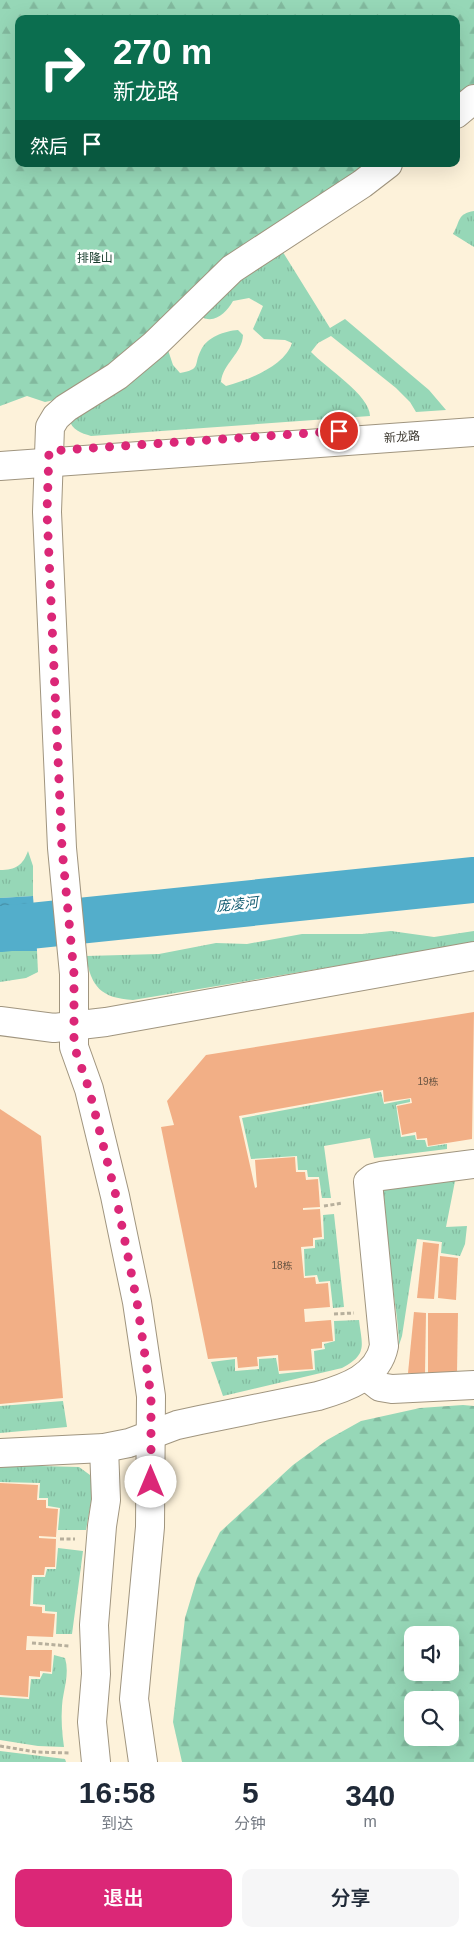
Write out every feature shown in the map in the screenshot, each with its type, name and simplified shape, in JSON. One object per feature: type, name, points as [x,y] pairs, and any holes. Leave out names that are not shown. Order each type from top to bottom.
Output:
[{"type":"street","points":[[460,111],[474,99]]},
{"type":"street","points":[[143,1762],[134,1699],[150,1527],[151,1396],[137,1302],[116,1196],[89,1089],[74,1046],[74,974],[62,848],[47,512],[50,427],[66,408],[117,376],[140,358],[232,269],[362,184],[384,167]]},
{"type":"street","name":"新龙路","points":[[0,466],[49,456],[474,422]]},
{"type":"street","name":"新龙路","points":[[0,454],[49,456],[474,432]]},
{"type":"street","points":[[0,1021],[54,1028],[153,1014],[474,956]]},
{"type":"street","points":[[0,1453],[104,1448],[200,1420],[318,1396],[336,1391],[366,1376],[382,1356],[384,1346],[368,1182],[373,1178],[382,1176],[474,1164]]},
{"type":"street","points":[[366,1376],[380,1387],[392,1390],[474,1385]]},
{"type":"street","points":[[86,1758],[93,1746],[92,1707],[96,1674],[95,1609],[106,1500],[104,1448]]},
{"type":"path","points":[[32,1643],[70,1646]]},
{"type":"path","points":[[0,1746],[86,1758]]},
{"type":"green space","name":"排隆山","points":[[0,0],[474,0],[474,84],[460,95],[460,15],[15,15],[15,167],[364,167],[128,354],[59,399],[45,402],[27,396],[0,406]]},
{"type":"green space","points":[[474,211],[474,247],[453,234],[460,218]]},
{"type":"green space","points":[[281,249],[330,328],[345,319],[429,390],[446,410],[416,412],[410,402],[396,388],[331,336],[318,343],[311,352],[363,399],[370,416],[91,436],[80,432],[72,426],[69,419],[167,347],[173,365],[180,373],[191,370],[196,366],[201,350],[212,338],[222,333],[238,330],[243,335],[242,342],[222,375],[221,382],[226,386],[255,376],[282,359],[292,343],[285,340],[264,339],[253,329],[263,306],[249,298],[233,301],[227,310],[215,318],[210,319],[200,316],[233,283]]},
{"type":"green space","points":[[28,851],[33,866],[33,896],[0,898],[0,870],[18,866],[24,860]]},
{"type":"green space","points":[[391,931],[434,937],[474,931],[474,943],[133,1000],[113,997],[99,989],[91,976],[86,956],[159,954],[216,943],[247,944],[302,934],[362,934]]},
{"type":"green space","points":[[0,951],[37,951],[38,972],[26,978],[0,982]]},
{"type":"green space","points":[[381,1092],[384,1104],[410,1099],[410,1102],[396,1105],[401,1137],[415,1135],[416,1140],[425,1140],[427,1147],[447,1144],[447,1149],[374,1158],[370,1138],[324,1146],[331,1198],[322,1198],[319,1177],[308,1177],[307,1170],[298,1170],[297,1156],[251,1159],[242,1118]]},
{"type":"green space","points":[[456,1176],[446,1227],[467,1226],[465,1244],[460,1256],[441,1253],[442,1242],[417,1239],[402,1336],[397,1351],[399,1340],[397,1318],[380,1194],[386,1184]]},
{"type":"green space","points":[[334,1214],[344,1307],[333,1308],[330,1281],[319,1282],[317,1275],[305,1276],[304,1249],[315,1248],[315,1240],[324,1239],[323,1215]]},
{"type":"green space","points":[[359,1320],[362,1343],[360,1354],[342,1368],[223,1396],[211,1362],[235,1359],[235,1371],[259,1369],[259,1359],[276,1358],[279,1374],[315,1370],[314,1351],[325,1349],[324,1344],[335,1341],[334,1321]]},
{"type":"green space","points":[[63,1401],[67,1427],[0,1433],[0,1406]]},
{"type":"green space","points":[[474,1406],[474,1762],[182,1762],[173,1722],[185,1618],[197,1578],[220,1532],[293,1465],[327,1440],[361,1421],[420,1408]]},
{"type":"green space","points":[[0,1465],[79,1467],[90,1475],[93,1491],[86,1530],[58,1530],[60,1508],[48,1506],[48,1498],[39,1498],[40,1483],[0,1482]]},
{"type":"green space","points":[[58,1548],[83,1551],[72,1634],[56,1634],[57,1612],[45,1611],[45,1605],[33,1604],[34,1577],[45,1577],[47,1569],[56,1569]]},
{"type":"green space","points":[[54,1655],[65,1658],[66,1664],[67,1676],[62,1711],[64,1747],[38,1746],[0,1740],[0,1697],[29,1699],[31,1679],[40,1679],[43,1673],[52,1674]]},
{"type":"green space","points":[[0,1751],[65,1759],[66,1762],[0,1762]]},
{"type":"water","points":[[33,896],[37,951],[0,951],[0,898]]},
{"type":"building","points":[[474,1012],[472,1139],[428,1146],[427,1138],[417,1139],[416,1132],[402,1135],[397,1106],[412,1103],[411,1098],[384,1102],[383,1090],[239,1116],[255,1188],[257,1187],[255,1160],[295,1157],[296,1172],[305,1172],[306,1180],[318,1179],[320,1207],[303,1208],[303,1210],[320,1209],[322,1237],[313,1238],[313,1246],[301,1247],[304,1278],[315,1277],[316,1284],[328,1283],[330,1307],[304,1309],[305,1322],[331,1320],[333,1341],[322,1342],[322,1348],[311,1349],[313,1369],[279,1371],[278,1355],[257,1357],[258,1366],[238,1368],[237,1357],[208,1359],[161,1127],[174,1125],[167,1101],[206,1055]]},
{"type":"building","points":[[0,1109],[41,1136],[63,1398],[0,1404]]},
{"type":"building","points":[[423,1242],[439,1244],[434,1299],[417,1298]]},
{"type":"building","points":[[440,1256],[458,1258],[456,1300],[438,1298]]},
{"type":"building","points":[[414,1312],[426,1313],[425,1373],[408,1373]]},
{"type":"building","points":[[428,1313],[458,1313],[457,1373],[428,1373]]},
{"type":"building","points":[[0,1483],[38,1485],[37,1500],[46,1500],[46,1508],[58,1509],[56,1537],[39,1536],[39,1538],[56,1539],[55,1567],[45,1567],[44,1575],[32,1575],[30,1606],[42,1607],[42,1613],[55,1614],[53,1637],[27,1636],[26,1650],[52,1650],[51,1672],[40,1671],[40,1677],[29,1676],[28,1697],[0,1695]]},
{"type":"waterway","name":"庞凌河","points":[[0,929],[474,880]]},
{"type":"route","points":[[151,1482],[151,1396],[137,1302],[116,1196],[89,1089],[74,1046],[74,974],[62,848],[47,512],[49,451],[339,431]]}]
